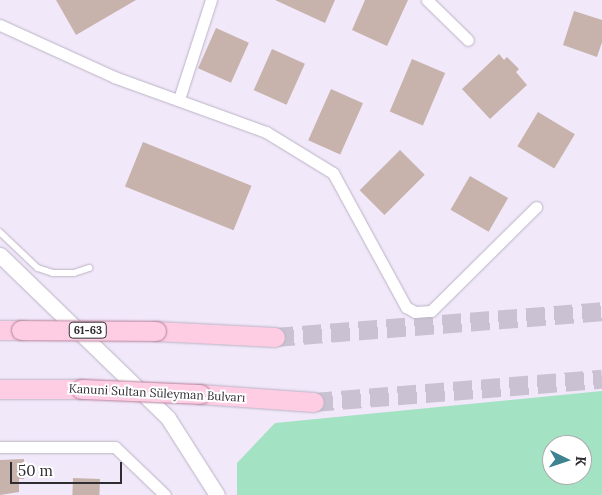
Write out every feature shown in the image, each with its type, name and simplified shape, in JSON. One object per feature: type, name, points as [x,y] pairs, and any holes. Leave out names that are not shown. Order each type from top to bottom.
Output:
[{"type":"main road","name":"61-63","points":[[0,330],[156,331],[275,337]]},
{"type":"main road","name":"Kanuni Sultan Süleyman Bulvarı","points":[[0,389],[81,389],[200,394],[314,402]]},
{"type":"street","points":[[179,99],[211,0]]},
{"type":"street","points":[[428,0],[468,40]]},
{"type":"street","points":[[0,25],[114,77],[266,132],[333,173],[406,307],[415,312],[431,311],[536,207]]},
{"type":"street","points":[[0,255],[168,418],[215,487],[217,495]]},
{"type":"street","points":[[0,447],[115,447],[165,495]]},
{"type":"lane","points":[[0,232],[38,268],[53,273],[74,273],[89,268]]},
{"type":"green space","points":[[602,391],[602,495],[237,495],[237,463],[275,423]]},
{"type":"building","points":[[56,0],[136,0],[76,35]]},
{"type":"building","points":[[275,0],[335,0],[325,23]]},
{"type":"building","points":[[365,0],[408,0],[387,46],[352,30]]},
{"type":"building","points":[[574,11],[602,20],[602,42],[597,57],[563,45]]},
{"type":"building","points":[[216,28],[249,43],[231,83],[198,68]]},
{"type":"building","points":[[272,49],[305,64],[287,105],[254,90]]},
{"type":"building","points":[[499,54],[504,60],[507,57],[519,69],[516,72],[527,85],[490,119],[462,89]]},
{"type":"building","points":[[412,59],[445,73],[423,126],[390,111]]},
{"type":"building","points":[[331,89],[363,103],[340,154],[308,140]]},
{"type":"building","points":[[538,112],[575,134],[554,168],[517,146]]},
{"type":"building","points":[[143,142],[251,186],[233,230],[125,187]]},
{"type":"building","points":[[400,150],[425,175],[384,215],[360,190]]},
{"type":"building","points":[[470,176],[508,198],[489,232],[450,210]]},
{"type":"building","points":[[24,459],[24,479],[19,479],[19,492],[0,495],[0,460]]},
{"type":"building","points":[[73,478],[100,479],[99,495],[72,495]]},
{"type":"tunnel","points":[[275,337],[602,311]]},
{"type":"tunnel","points":[[314,402],[602,379]]}]
